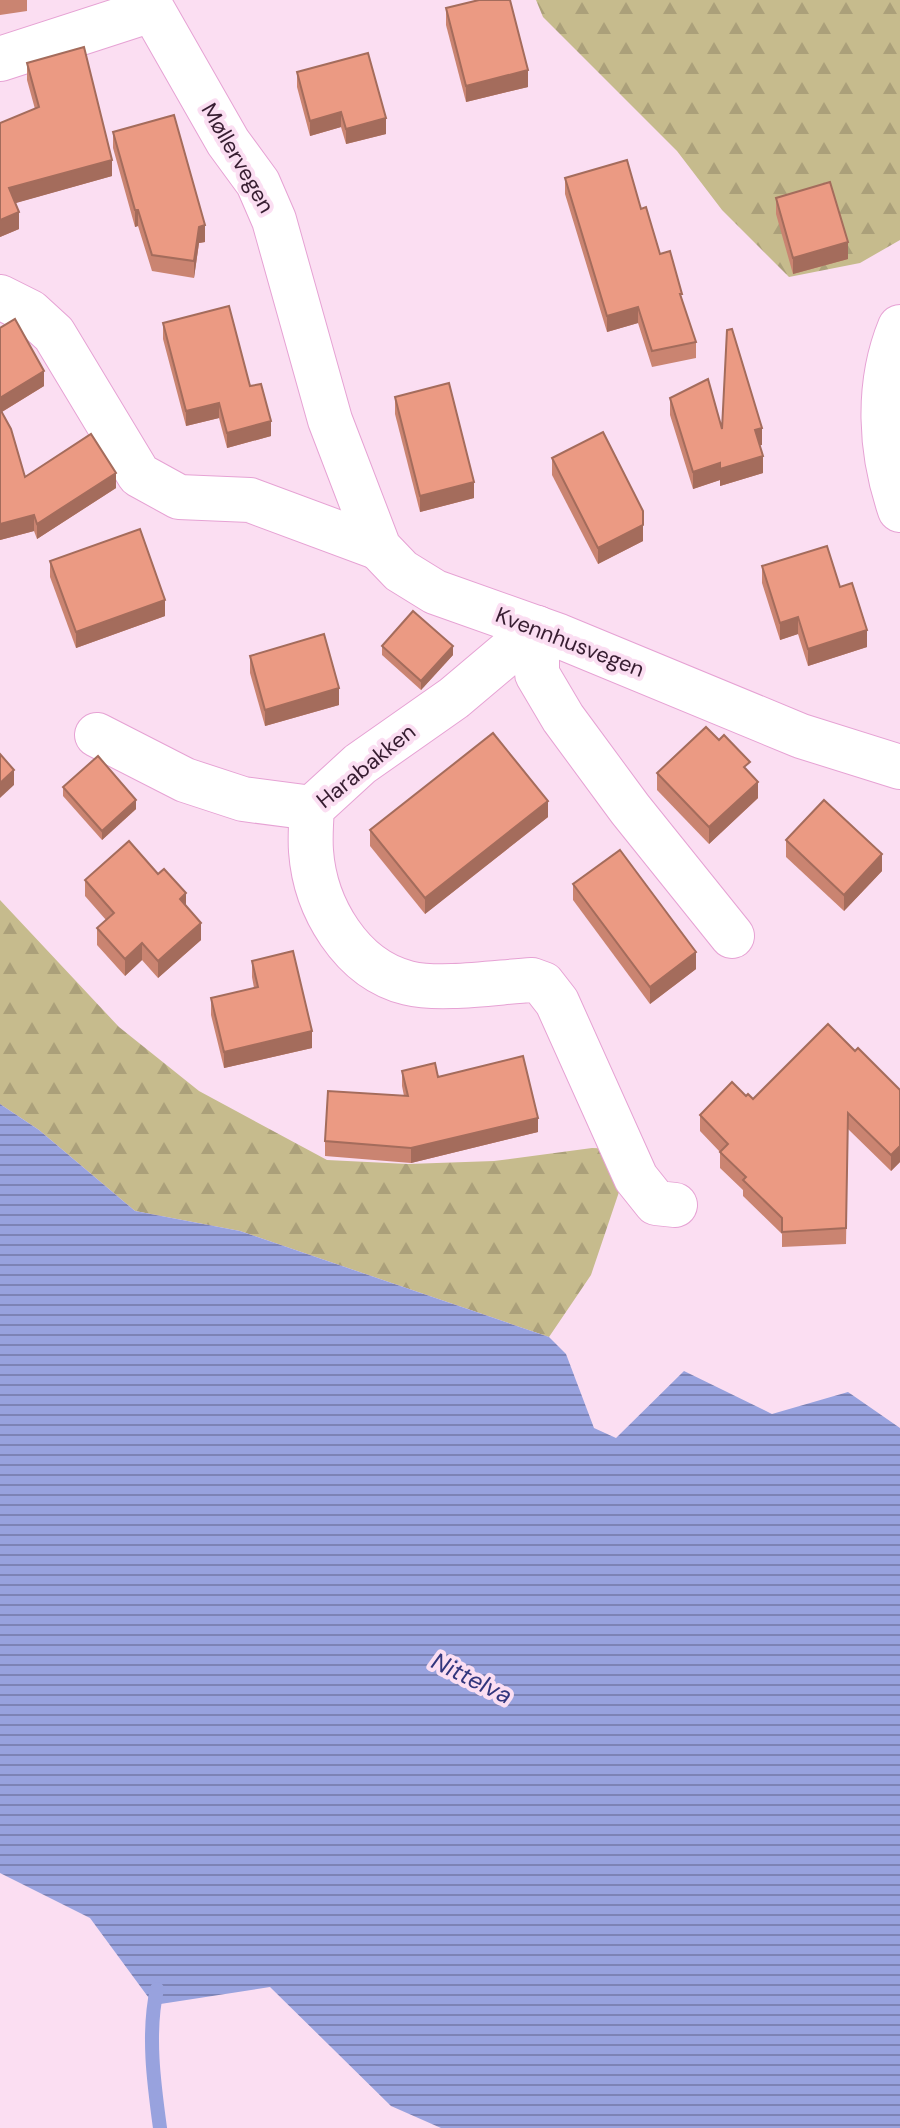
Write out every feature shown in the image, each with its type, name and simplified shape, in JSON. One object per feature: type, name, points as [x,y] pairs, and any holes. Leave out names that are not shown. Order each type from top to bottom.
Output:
[{"type":"street","points":[[0,59],[149,5]]},
{"type":"street","name":"Møllervegen","points":[[149,5],[228,142],[264,196],[274,220],[330,420]]},
{"type":"street","points":[[0,297],[30,312],[54,334],[139,475],[179,497],[250,500],[379,548]]},
{"type":"street","points":[[900,327],[887,368],[884,406],[885,448],[900,510]]},
{"type":"street","name":"Kvennhusvegen","points":[[330,420],[379,548],[401,571],[435,592],[537,628],[801,736],[900,767]]},
{"type":"street","points":[[537,628],[537,674],[563,718],[630,809],[732,936]]},
{"type":"street","name":"Harabakken","points":[[537,628],[454,698],[360,764],[312,808],[311,853],[322,903],[348,945],[364,960],[390,976],[409,983],[433,985],[532,980],[543,984],[557,1002],[636,1178],[656,1203],[675,1205]]},
{"type":"street","points":[[97,735],[185,780],[243,799],[312,808]]},
{"type":"green space","points":[[536,0],[900,0],[900,240],[860,263],[789,277],[722,210],[677,151],[543,17]]},
{"type":"green space","points":[[0,900],[119,1027],[199,1091],[327,1160],[408,1164],[494,1161],[592,1148],[620,1149],[620,1189],[591,1275],[549,1337],[240,1231],[135,1211],[39,1130],[0,1104]]},
{"type":"water","name":"Nittelva","points":[[0,1104],[39,1130],[135,1211],[240,1231],[549,1337],[566,1354],[594,1428],[616,1438],[684,1371],[772,1414],[848,1392],[900,1428],[900,2128],[441,2128],[391,2106],[270,1987],[154,2005],[90,1918],[0,1873]]},
{"type":"building","points":[[479,0],[510,0],[528,70],[466,86],[446,8]]},
{"type":"building","points":[[84,47],[112,160],[9,188],[19,212],[0,220],[0,123],[39,107],[27,63]]},
{"type":"building","points":[[368,53],[386,118],[346,129],[341,112],[310,121],[297,72]]},
{"type":"building","points":[[174,115],[205,225],[199,227],[194,261],[152,255],[138,210],[135,210],[113,132]]},
{"type":"building","points":[[627,160],[641,209],[646,207],[660,254],[670,251],[696,342],[652,351],[638,307],[607,316],[565,178]]},
{"type":"building","points":[[830,182],[848,242],[793,258],[776,198]]},
{"type":"building","points":[[229,306],[250,386],[261,384],[271,421],[227,433],[219,403],[186,411],[163,323]]},
{"type":"building","points":[[15,319],[44,371],[0,398],[0,328]]},
{"type":"building","points":[[732,329],[762,428],[755,430],[763,456],[720,469],[720,463],[693,472],[670,398],[708,379],[722,429],[727,330]]},
{"type":"building","points":[[449,383],[474,482],[420,496],[395,397]]},
{"type":"building","points":[[0,409],[11,429],[25,477],[91,434],[116,473],[37,524],[34,515],[0,524]]},
{"type":"building","points":[[603,432],[643,511],[643,525],[598,548],[552,458]]},
{"type":"building","points":[[140,529],[165,600],[76,632],[50,561]]},
{"type":"building","points":[[827,546],[840,587],[852,583],[867,630],[808,649],[798,617],[780,623],[762,566]]},
{"type":"building","points":[[413,611],[453,646],[421,681],[382,646]]},
{"type":"building","points":[[324,634],[339,688],[265,710],[250,656]]},
{"type":"building","points":[[706,727],[719,740],[724,735],[750,762],[744,767],[758,782],[709,827],[657,773]]},
{"type":"building","points":[[493,733],[548,801],[425,898],[370,830]]},
{"type":"building","points":[[0,754],[14,770],[0,783]]},
{"type":"building","points":[[98,756],[136,800],[102,831],[63,787]]},
{"type":"building","points":[[824,800],[882,854],[844,895],[786,840]]},
{"type":"building","points":[[129,841],[158,874],[164,869],[186,893],[180,899],[201,923],[158,961],[142,943],[125,959],[97,928],[114,913],[85,880]]},
{"type":"building","points":[[620,850],[696,952],[650,987],[573,884]]},
{"type":"building","points":[[293,951],[312,1031],[224,1052],[211,998],[258,987],[252,961]]},
{"type":"building","points":[[828,1024],[855,1051],[858,1048],[900,1090],[900,1146],[891,1155],[848,1113],[846,1228],[782,1232],[782,1218],[743,1180],[746,1177],[720,1152],[728,1144],[700,1115],[732,1082],[753,1099]]},
{"type":"building","points":[[523,1056],[538,1118],[411,1148],[325,1141],[328,1091],[408,1096],[402,1071],[435,1063],[438,1077]]},
{"type":"waterway","points":[[157,1989],[152,2041],[160,2128]]}]
